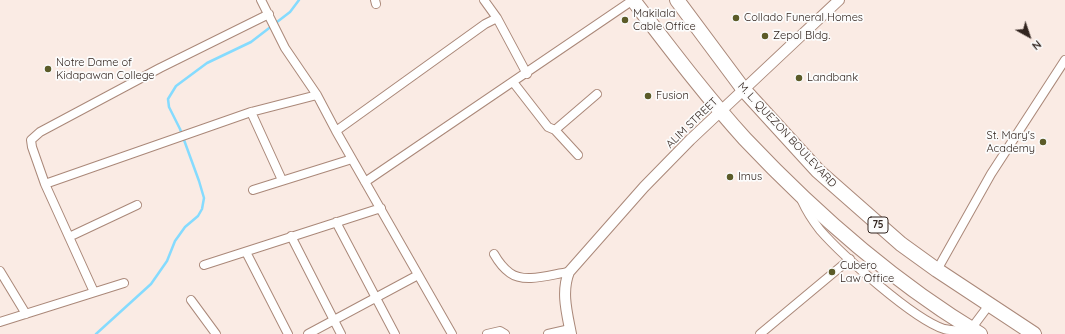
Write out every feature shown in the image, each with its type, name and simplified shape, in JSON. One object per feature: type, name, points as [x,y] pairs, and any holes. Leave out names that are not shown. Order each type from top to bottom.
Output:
[{"type":"highway","name":"75","points":[[633,0],[721,112],[799,193],[882,266],[975,332]]},
{"type":"highway","name":"M. L. QUEZON BOULEVARD","points":[[677,0],[744,90],[818,171],[865,214],[937,270],[1034,334]]},
{"type":"street","points":[[261,0],[293,61],[317,95],[452,334]]},
{"type":"street","points":[[484,0],[497,18],[527,74]]},
{"type":"street","points":[[365,182],[527,74],[633,0]]},
{"type":"street","name":"ALIM STREET","points":[[569,272],[644,188],[721,112],[839,0]]},
{"type":"street","points":[[94,292],[45,184],[31,143],[34,137],[154,72],[270,16]]},
{"type":"street","points":[[336,131],[485,24],[497,18]]},
{"type":"street","points":[[937,270],[991,174],[1065,60]]},
{"type":"street","points":[[513,82],[548,127],[555,130],[578,155]]},
{"type":"street","points":[[555,130],[597,94]]},
{"type":"street","points":[[45,184],[251,112],[317,95]]},
{"type":"street","points":[[251,112],[282,180]]},
{"type":"street","points":[[253,190],[352,159]]},
{"type":"street","points":[[799,193],[810,217],[824,234],[888,292],[933,323],[955,331],[975,332],[989,305]]},
{"type":"street","points":[[69,237],[137,205]]},
{"type":"street","points":[[204,265],[381,208]]},
{"type":"street","points":[[336,222],[395,334]]},
{"type":"street","points":[[291,236],[342,334]]},
{"type":"street","points":[[246,252],[288,334]]},
{"type":"street","points":[[494,254],[510,274],[517,276],[536,276],[569,272],[565,282],[565,293],[571,332],[548,334]]},
{"type":"street","points":[[760,334],[850,259]]},
{"type":"street","points":[[0,271],[26,314]]},
{"type":"street","points":[[308,334],[418,275]]},
{"type":"street","points":[[0,322],[124,283]]},
{"type":"street","points":[[191,300],[216,334]]},
{"type":"street","points":[[487,334],[500,332],[505,334]]},
{"type":"waterway","points":[[96,334],[151,284],[167,261],[175,241],[185,227],[198,216],[202,209],[204,198],[199,181],[180,129],[169,107],[168,99],[176,86],[207,63],[251,42],[290,12],[299,0]]},
{"type":"place","name":"Collado Funeral Homes","points":[[736,18]]},
{"type":"place","name":"Makilala Cable Office","points":[[625,20]]},
{"type":"place","name":"Zepol Bldg.","points":[[765,36]]},
{"type":"place","name":"Notre Dame of Kidapawan College","points":[[48,69]]},
{"type":"place","name":"Landbank","points":[[799,78]]},
{"type":"place","name":"Fusion","points":[[648,96]]},
{"type":"place","name":"St. Mary's Academy","points":[[1043,142]]},
{"type":"place","name":"Imus","points":[[730,177]]},
{"type":"place","name":"Cubero Law Office","points":[[832,272]]}]
